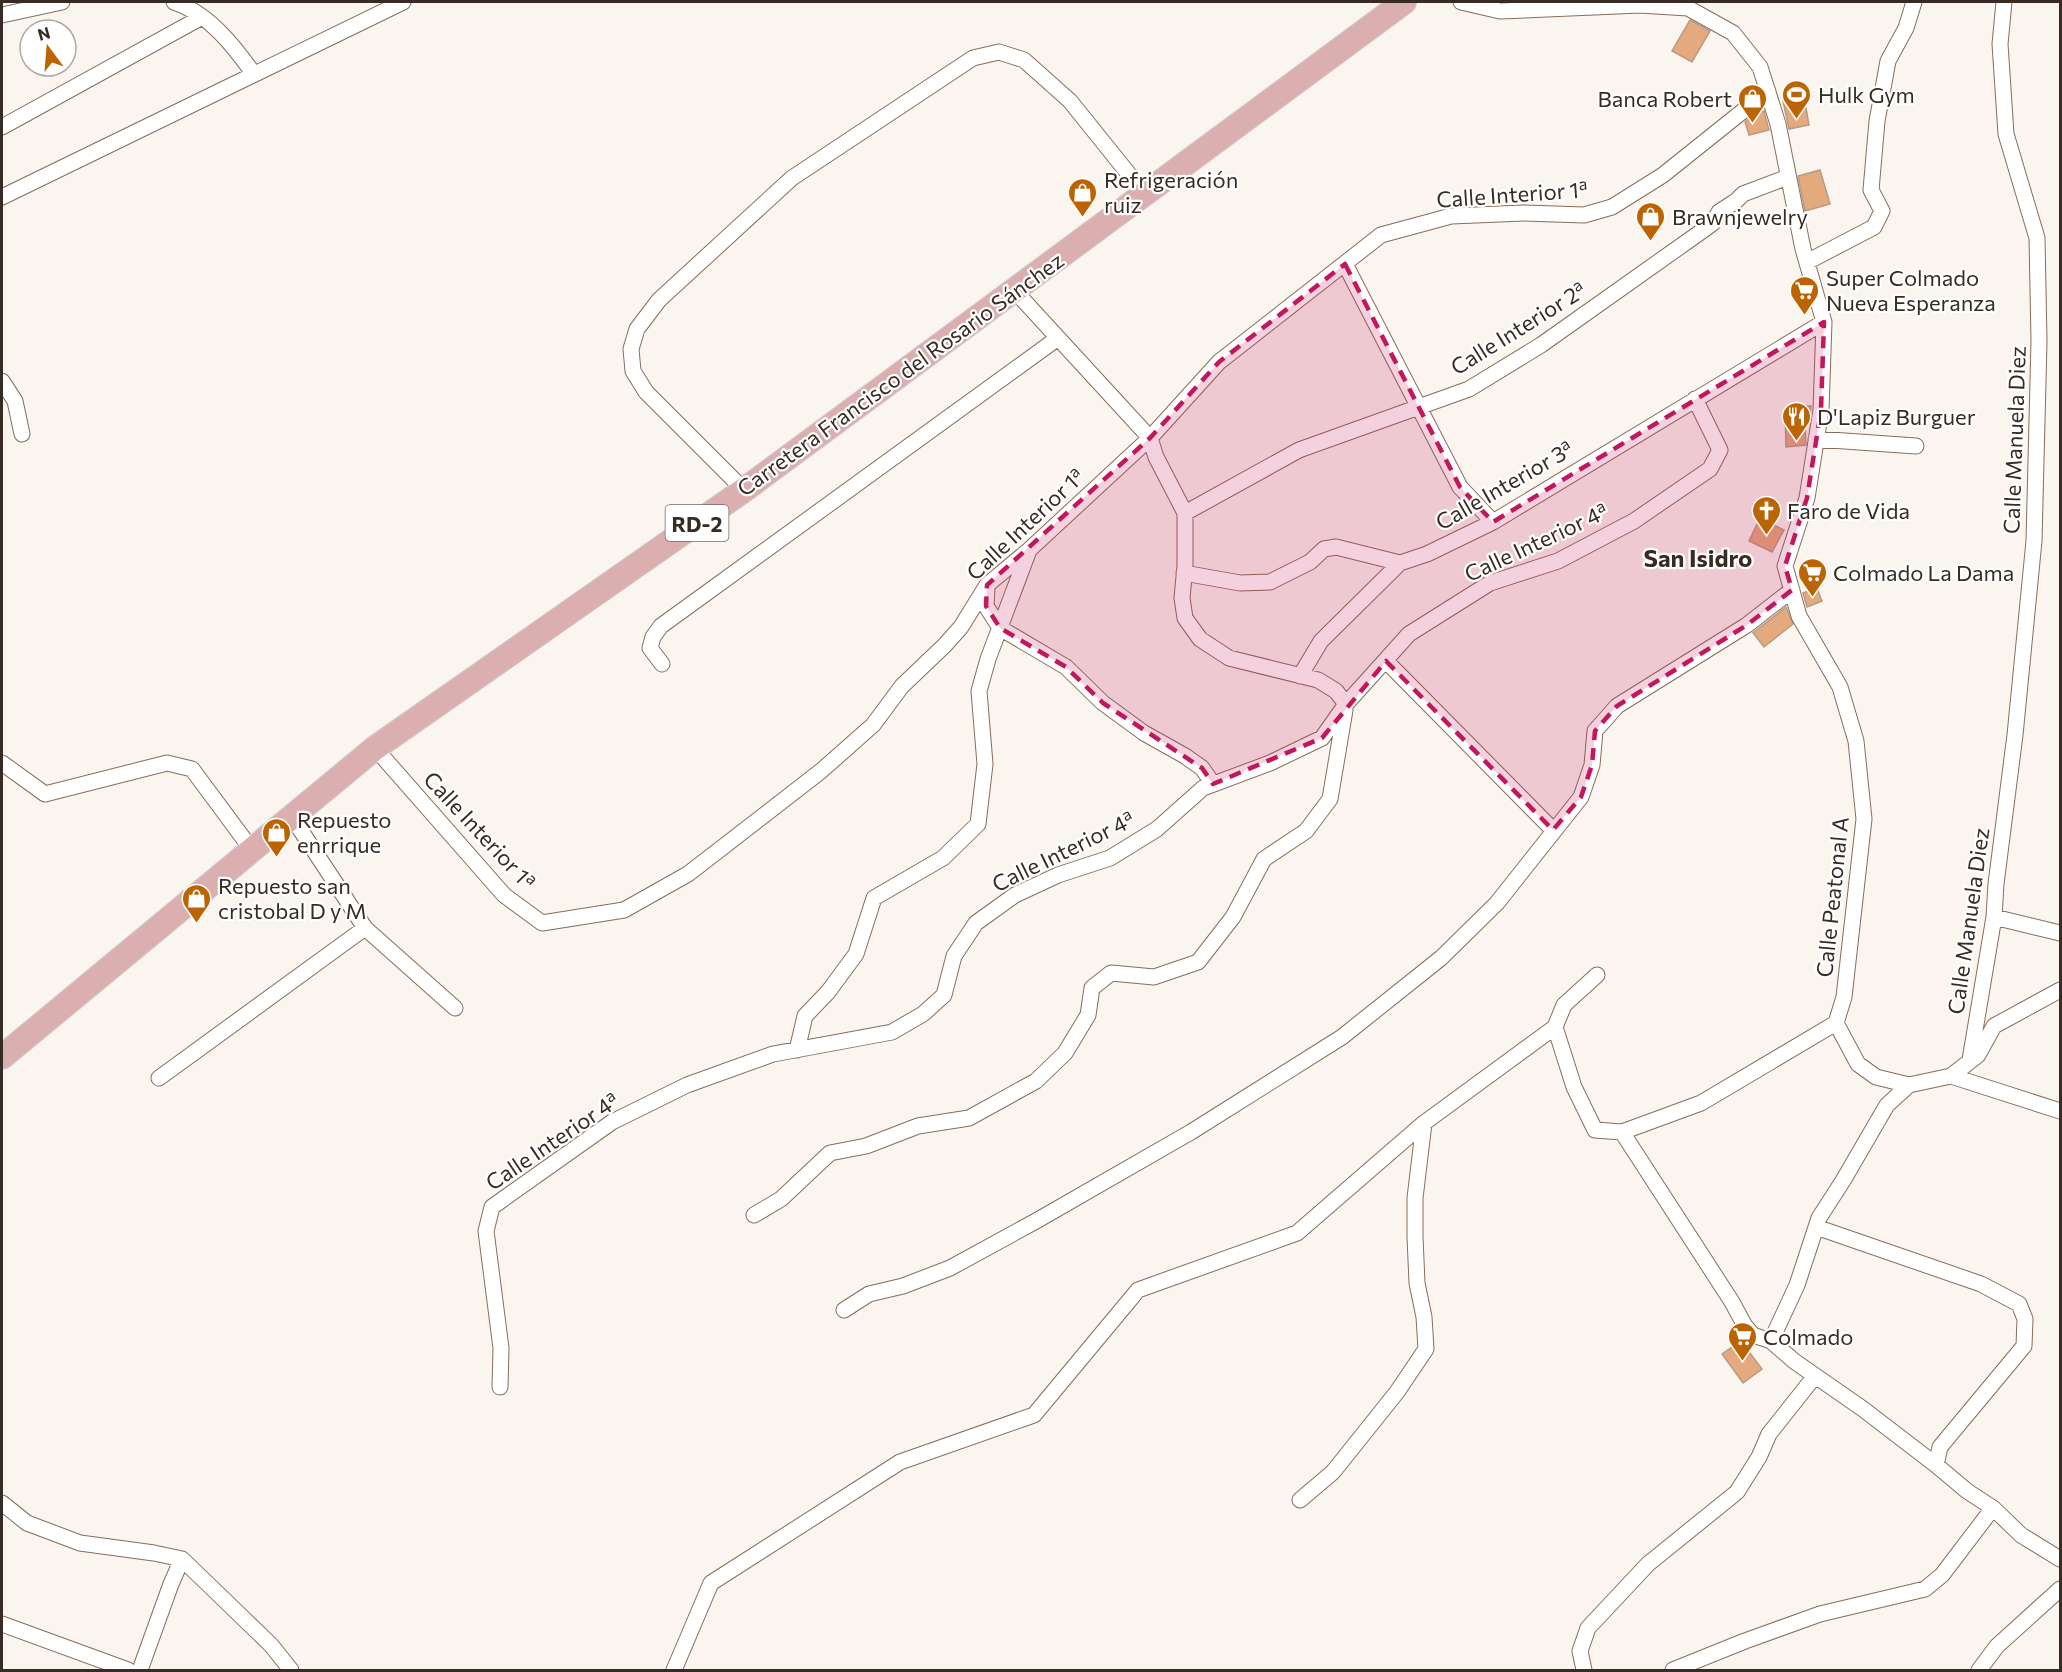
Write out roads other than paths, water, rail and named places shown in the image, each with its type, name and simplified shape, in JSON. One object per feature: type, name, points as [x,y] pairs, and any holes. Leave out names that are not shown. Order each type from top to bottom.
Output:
[{"type":"main road","name":"Carretera Francisco del Rosario Sánchez","points":[[2,1057],[375,748],[744,490],[1404,2]]},
{"type":"street","points":[[2,15],[62,2]]},
{"type":"street","points":[[174,2],[202,17],[236,49],[253,73]]},
{"type":"street","points":[[2,197],[403,2]]},
{"type":"street","name":"Calle Peatonal A","points":[[1461,2],[1500,11],[1640,5],[1688,8],[1733,33],[1760,67],[1778,124],[1803,249],[1824,322],[1821,410],[1807,498],[1785,566],[1799,616],[1840,687],[1856,741],[1864,819],[1844,997],[1836,1023]]},
{"type":"street","points":[[1807,262],[1874,227],[1882,211],[1871,190],[1877,121],[1888,61],[1906,28],[1914,2]]},
{"type":"street","name":"Calle Manuela Diez","points":[[1970,1060],[1994,917],[2034,541],[2039,341],[2037,238],[2006,134],[2000,44],[2004,2]]},
{"type":"street","points":[[2,127],[202,17]]},
{"type":"street","points":[[744,490],[646,392],[633,371],[631,348],[637,329],[659,300],[792,178],[972,58],[999,52],[1024,60],[1070,101],[1144,194]]},
{"type":"street","name":"Calle Interior 1ª","points":[[375,748],[504,895],[542,923],[624,910],[688,874],[767,815],[839,756],[873,725],[902,686],[961,627],[987,585],[1029,550],[1150,438],[1219,362],[1381,235],[1450,216],[1524,213],[1584,215],[1612,207],[1663,175],[1768,91]]},
{"type":"street","name":"Calle Interior 2ª","points":[[1185,513],[1299,450],[1469,389],[1541,345],[1695,236],[1713,222],[1719,212],[1743,194],[1788,177]]},
{"type":"street","points":[[1345,264],[1460,487],[1493,522]]},
{"type":"street","points":[[754,1215],[781,1199],[830,1153],[866,1146],[918,1126],[969,1118],[1036,1081],[1065,1053],[1088,1015],[1092,988],[1111,973],[1154,977],[1198,962],[1233,917],[1264,859],[1306,831],[1330,799],[1346,704],[1336,691],[1318,680],[1229,658],[1200,639],[1185,618],[1182,598],[1185,513],[1156,457],[1150,438],[1014,290]]},
{"type":"street","name":"Calle Interior 3ª","points":[[1400,563],[1427,554],[1493,522],[1824,322]]},
{"type":"street","points":[[662,664],[650,648],[653,637],[661,626],[1058,338]]},
{"type":"street","points":[[2,381],[15,401],[22,434]]},
{"type":"street","name":"Calle Interior 4ª","points":[[500,1387],[501,1348],[486,1231],[492,1207],[612,1122],[687,1085],[773,1054],[892,1032],[923,1014],[944,995],[954,956],[976,923],[1015,895],[1058,875],[1110,858],[1157,829],[1203,788],[1270,763],[1322,738],[1346,704],[1410,634],[1490,583],[1558,561],[1634,521],[1710,469],[1720,450],[1695,399]]},
{"type":"street","points":[[1816,439],[1916,446]]},
{"type":"street","points":[[1184,573],[1240,583],[1270,582],[1310,562],[1324,549],[1336,547],[1400,563]]},
{"type":"street","points":[[797,1050],[805,1016],[828,992],[856,954],[874,898],[943,858],[978,824],[985,764],[979,692],[1029,550]]},
{"type":"street","points":[[1300,676],[1322,641],[1400,563]]},
{"type":"street","points":[[987,585],[986,606],[1000,628],[1066,668],[1103,703],[1144,733],[1202,768],[1213,784]]},
{"type":"street","points":[[844,1310],[869,1294],[903,1286],[950,1268],[1036,1221],[1191,1132],[1342,1037],[1441,958],[1497,903],[1581,797],[1592,765],[1595,731],[1617,706],[1747,625],[1792,590]]},
{"type":"street","points":[[1386,661],[1553,830]]},
{"type":"street","points":[[2,762],[45,794],[167,763],[192,769],[252,850]]},
{"type":"street","points":[[292,817],[365,928],[455,1008]]},
{"type":"street","points":[[1994,917],[2061,933]]},
{"type":"street","points":[[159,1077],[365,928]]},
{"type":"street","points":[[674,1671],[711,1583],[900,1462],[1034,1415],[1138,1290],[1297,1233],[1424,1123],[1555,1027],[1564,1005],[1597,975]]},
{"type":"street","points":[[1555,1027],[1574,1087],[1595,1130],[1622,1132],[1701,1102],[1836,1023],[1858,1064],[1876,1077],[1909,1085],[1951,1076],[1978,1054],[1994,1026],[2061,990]]},
{"type":"street","points":[[1951,1076],[2061,1111]]},
{"type":"street","points":[[1771,1341],[1797,1285],[1819,1218],[1887,1105],[1909,1085]]},
{"type":"street","points":[[1299,1500],[1333,1472],[1397,1392],[1426,1349],[1424,1317],[1417,1284],[1415,1237],[1415,1198],[1424,1123]]},
{"type":"street","points":[[1622,1132],[1732,1302],[1745,1326],[1753,1335],[1771,1341],[1794,1361],[1863,1409],[1967,1491],[1993,1508],[2020,1535],[2061,1559]]},
{"type":"street","points":[[1816,1227],[1981,1284],[2019,1304],[2025,1319],[2024,1346],[1940,1447],[1936,1465]]},
{"type":"street","points":[[1581,1668],[1580,1651],[1588,1628],[1648,1564],[1737,1492],[1759,1458],[1769,1434],[1815,1376]]},
{"type":"street","points":[[2,1503],[27,1523],[80,1543],[182,1559],[271,1645],[291,1671]]},
{"type":"street","points":[[1673,1671],[1745,1641],[1820,1614],[1925,1589],[1949,1567],[1993,1508]]},
{"type":"street","points":[[140,1671],[182,1559]]},
{"type":"street","points":[[1979,1671],[1997,1646],[2061,1589]]},
{"type":"street","points":[[2,1624],[128,1671]]},
{"type":"place","name":"Hulk Gym","points":[[1797,120]]},
{"type":"place","name":"Banca Robert","points":[[1753,124]]},
{"type":"place","name":"Refrigeración ruiz","points":[[1083,218]]},
{"type":"place","name":"Brawnjewelry","points":[[1651,242]]},
{"type":"place","name":"Super Colmado Nueva Esperanza","points":[[1805,316]]},
{"type":"place","name":"D'Lapiz Burguer","points":[[1796,442]]},
{"type":"place","name":"Faro de Vida","points":[[1766,536]]},
{"type":"place","name":"Colmado La Dama","points":[[1812,598]]},
{"type":"place","name":"Repuesto enrrique","points":[[276,858]]},
{"type":"place","name":"Repuesto san cristobal D y M","points":[[197,924]]},
{"type":"place","name":"Colmado","points":[[1742,1362]]},
{"type":"district","name":"San Isidro","points":[[1698,557]]}]
